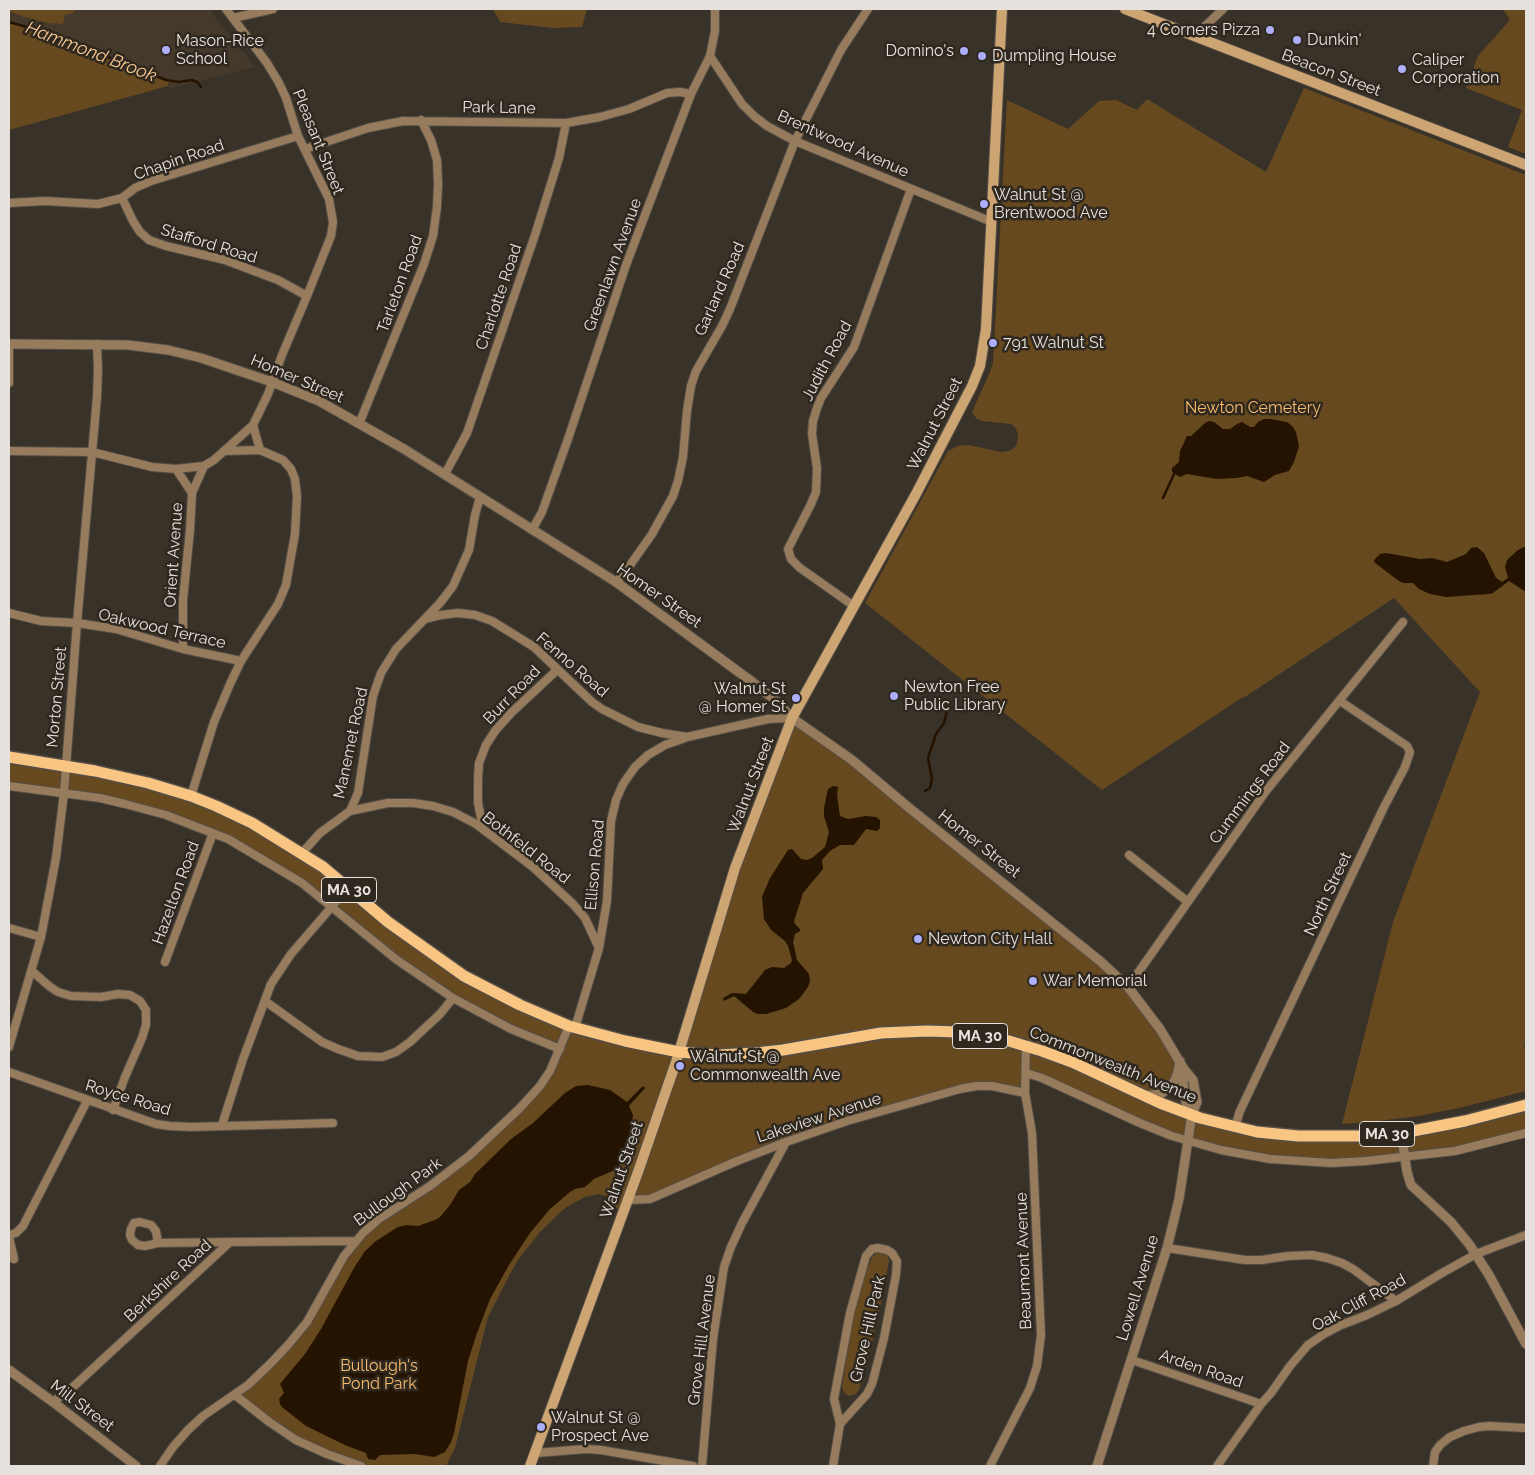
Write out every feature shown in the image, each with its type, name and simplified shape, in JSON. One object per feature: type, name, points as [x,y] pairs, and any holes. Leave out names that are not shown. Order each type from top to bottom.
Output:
[{"type":"main road","name":"Walnut Street","points":[[530,1466],[628,1200],[679,1052],[735,868],[792,718],[932,463],[972,386],[980,366],[986,329],[1002,9]]},
{"type":"main road","name":"Beacon Street","points":[[1125,9],[1526,165]]},
{"type":"main road","name":"Commonwealth Avenue","points":[[9,758],[96,771],[148,783],[191,796],[252,823],[323,867],[347,889],[411,940],[464,976],[520,1005],[572,1027],[626,1041],[679,1052],[718,1055],[783,1050],[881,1033],[927,1030],[975,1035],[1026,1045],[1072,1062],[1177,1110],[1235,1127],[1298,1136],[1353,1136],[1401,1132],[1458,1122],[1526,1105]]},
{"type":"street","name":"Pleasant Street","points":[[226,9],[267,63],[279,83],[286,98],[298,136],[329,199],[333,222],[331,236],[253,426]]},
{"type":"street","points":[[233,18],[273,9]]},
{"type":"street","name":"Greenlawn Avenue","points":[[532,530],[542,512],[568,439],[626,264],[691,94],[710,56],[715,31],[715,9]]},
{"type":"street","name":"Garland Road","points":[[616,582],[652,534],[673,496],[683,458],[687,411],[691,386],[696,371],[722,326],[730,308],[795,141],[841,50],[868,9]]},
{"type":"street","points":[[1195,36],[1224,9]]},
{"type":"street","name":"Brentwood Avenue","points":[[710,56],[742,104],[767,126],[795,141],[992,222]]},
{"type":"street","name":"Park Lane","points":[[305,149],[385,124],[421,120],[566,123],[600,117],[629,109],[668,93],[680,92],[691,94]]},
{"type":"street","name":"Tarleton Road","points":[[359,424],[424,264],[433,236],[437,206],[437,160],[432,140],[421,120]]},
{"type":"street","name":"Charlotte Road","points":[[445,474],[467,433],[538,226],[559,158],[566,123]]},
{"type":"street","name":"Chapin Road","points":[[9,203],[45,201],[98,204],[122,198],[136,188],[151,181],[298,136]]},
{"type":"street","name":"Judith Road","points":[[854,606],[800,568],[791,559],[788,549],[816,492],[816,468],[812,434],[816,408],[854,347],[911,189]]},
{"type":"street","name":"Stafford Road","points":[[122,198],[132,221],[140,232],[150,240],[166,246],[225,260],[278,280],[307,296]]},
{"type":"street","points":[[9,344],[9,383]]},
{"type":"street","name":"Homer Street","points":[[9,344],[128,345],[168,350],[201,358],[272,382],[319,401],[404,449],[616,582],[752,681],[777,702],[792,718],[852,760],[1100,961],[1128,987],[1160,1029],[1180,1060],[1184,1069],[1182,1082],[1186,1103],[1192,1114]]},
{"type":"street","name":"Morton Street","points":[[9,1047],[41,937],[56,858],[64,793],[98,379],[97,344]]},
{"type":"street","points":[[9,451],[92,452],[152,467],[176,469],[204,466],[214,460],[253,426],[260,450]]},
{"type":"street","points":[[191,796],[217,715],[241,661],[283,594],[295,534],[297,497],[295,479],[291,469],[283,460],[260,450],[224,451]]},
{"type":"street","name":"Orient Avenue","points":[[183,649],[184,600],[192,493],[204,466]]},
{"type":"street","name":"Orient Avenue","points":[[176,469],[192,493]]},
{"type":"street","name":"Manemet Road","points":[[302,853],[320,833],[350,811],[358,793],[373,696],[381,673],[396,649],[453,586],[469,550],[480,497]]},
{"type":"street","name":"Oakwood Terrace","points":[[9,612],[41,622],[77,623],[116,629],[183,649],[241,661]]},
{"type":"street","name":"Fenno Road","points":[[424,620],[441,614],[458,613],[474,615],[492,621],[534,647],[592,702],[638,727],[687,738],[768,719],[792,718]]},
{"type":"street","name":"Cummings Road","points":[[1128,987],[1266,791],[1403,622]]},
{"type":"street","name":"Burr Road","points":[[483,828],[478,803],[478,779],[479,763],[486,746],[495,731],[511,713],[557,670]]},
{"type":"street","name":"North Street","points":[[1235,1127],[1240,1111],[1376,823],[1405,767],[1410,752],[1407,746],[1340,701]]},
{"type":"street","name":"Ellison Road","points":[[572,1027],[599,948],[607,901],[611,821],[616,800],[635,767],[648,755],[665,745],[687,738]]},
{"type":"street","points":[[9,786],[64,793],[125,804],[166,815],[228,839],[302,884],[332,906],[397,960],[453,998],[511,1029],[560,1049]]},
{"type":"street","name":"Bothfeld Road","points":[[350,811],[388,803],[413,803],[453,812],[483,828],[533,867],[573,904],[585,918],[599,948]]},
{"type":"street","name":"Hazelton Road","points":[[165,962],[213,833]]},
{"type":"street","points":[[1129,855],[1188,902]]},
{"type":"street","points":[[222,1125],[243,1059],[271,984],[292,954],[347,889]]},
{"type":"street","points":[[9,928],[41,937]]},
{"type":"street","points":[[32,970],[58,992],[71,996],[101,997],[118,994],[130,995],[140,1001],[146,1010],[146,1025],[142,1038],[113,1110]]},
{"type":"street","points":[[265,1001],[322,1042],[358,1056],[382,1057],[396,1052],[410,1042],[453,998]]},
{"type":"street","name":"Bullough Park","points":[[160,1466],[188,1430],[203,1416],[234,1395],[272,1362],[299,1332],[307,1322],[340,1262],[356,1241],[377,1221],[430,1186],[469,1156],[519,1109],[542,1083],[552,1068],[572,1027]]},
{"type":"street","name":"Beaumont Avenue","points":[[990,1466],[1030,1388],[1037,1366],[1041,1335],[1032,1133],[1025,1093],[1026,1045]]},
{"type":"street","points":[[1143,1096],[1161,1094],[1170,1087],[1178,1072],[1180,1060]]},
{"type":"street","name":"Royce Road","points":[[9,1072],[156,1124],[192,1127],[333,1123]]},
{"type":"street","points":[[1026,1073],[1049,1081],[1140,1123],[1188,1141],[1245,1156],[1304,1162],[1349,1163],[1455,1151],[1526,1133]]},
{"type":"street","name":"Lakeview Avenue","points":[[628,1200],[650,1199],[786,1142],[847,1121],[960,1089],[992,1086],[1025,1093]]},
{"type":"street","points":[[14,1259],[9,1236],[16,1233],[22,1226],[87,1101]]},
{"type":"street","name":"Lowell Avenue","points":[[1097,1466],[1167,1248],[1179,1199],[1192,1114]]},
{"type":"street","points":[[1401,1132],[1407,1172],[1411,1184],[1451,1222],[1476,1254],[1489,1274],[1526,1344]]},
{"type":"street","name":"Grove Hill Avenue","points":[[702,1466],[713,1339],[724,1267],[742,1223],[786,1142]]},
{"type":"street","name":"Oak Cliff Road","points":[[1217,1466],[1290,1366],[1308,1346],[1324,1334],[1396,1301],[1476,1254],[1526,1235]]},
{"type":"street","name":"Berkshire Road","points":[[53,1402],[94,1368],[230,1242],[356,1241]]},
{"type":"street","points":[[158,1243],[230,1242]]},
{"type":"street","points":[[1167,1248],[1245,1260],[1312,1255],[1327,1258],[1353,1269],[1396,1301]]},
{"type":"street","name":"Grove Hill Park","points":[[833,1466],[840,1424],[834,1399],[850,1313],[866,1256],[872,1249],[887,1250],[892,1253],[897,1261],[896,1274],[884,1338],[872,1384],[866,1394],[840,1424]]},
{"type":"street","name":"Arden Road","points":[[1132,1360],[1261,1404]]},
{"type":"street","name":"Mill Street","points":[[9,1370],[136,1466]]},
{"type":"street","points":[[234,1395],[296,1440],[335,1458],[361,1466]]},
{"type":"street","points":[[1433,1466],[1435,1452],[1440,1445],[1464,1431],[1489,1426],[1526,1428]]},
{"type":"street","points":[[536,1453],[586,1449],[601,1450],[693,1466]]},
{"type":"shaded area","name":"Mason-Rice School","points":[[9,9],[210,9],[255,67],[168,89],[169,81],[48,33],[9,22]]},
{"type":"shaded area","points":[[1264,419],[1287,422],[1296,432],[1299,446],[1289,471],[1275,475],[1264,482],[1247,476],[1217,479],[1187,474],[1180,477],[1172,472],[1172,468],[1179,462],[1180,451],[1187,436],[1191,436],[1205,423],[1209,421],[1214,422],[1223,429],[1230,429],[1242,422],[1250,427],[1254,427]]},
{"type":"shaded area","points":[[1526,546],[1526,592],[1509,581],[1489,594],[1446,597],[1430,594],[1419,589],[1413,583],[1399,581],[1375,563],[1374,560],[1380,554],[1386,553],[1420,559],[1432,558],[1447,562],[1466,554],[1471,548],[1477,547],[1484,553],[1496,578],[1502,582],[1508,578],[1505,567],[1507,560],[1518,550]]},
{"type":"shaded area","points":[[833,786],[838,787],[837,795],[840,816],[848,819],[866,816],[876,817],[880,820],[880,828],[877,831],[866,829],[854,845],[840,845],[830,851],[822,860],[823,869],[803,893],[794,921],[800,931],[795,934],[793,942],[797,960],[809,974],[810,981],[808,987],[799,999],[786,1008],[766,1014],[753,1012],[734,996],[724,1001],[723,998],[732,993],[746,994],[765,970],[772,967],[784,968],[791,963],[792,960],[785,941],[771,930],[764,919],[762,897],[770,878],[788,850],[792,849],[801,859],[807,860],[825,847],[829,832],[824,816],[824,808],[828,789]]},
{"type":"shaded area","points":[[588,1085],[610,1090],[627,1102],[643,1086],[645,1088],[629,1106],[633,1115],[632,1123],[622,1160],[617,1169],[594,1179],[585,1187],[575,1189],[550,1209],[530,1233],[509,1265],[490,1299],[477,1333],[468,1361],[454,1433],[445,1452],[434,1457],[415,1454],[380,1455],[375,1460],[368,1459],[366,1453],[306,1426],[282,1407],[279,1399],[284,1393],[280,1384],[305,1354],[321,1329],[365,1251],[376,1241],[398,1227],[406,1225],[418,1226],[440,1217],[459,1190],[470,1182],[475,1174],[511,1139],[533,1123],[565,1093],[576,1086]]},
{"type":"green space","points":[[9,9],[74,9],[75,12],[65,15],[63,24],[48,23],[21,16],[9,11]]},
{"type":"green space","points":[[493,9],[587,9],[582,27],[553,28],[500,22]]},
{"type":"green space","points":[[1503,9],[1525,9],[1526,14],[1526,154],[1508,147],[1522,110],[1466,88],[1478,56],[1510,20]]},
{"type":"green space","points":[[9,22],[48,33],[169,81],[168,86],[9,130]]},
{"type":"green space","name":"Newton Cemetery","points":[[1304,88],[1526,175],[1526,1040],[1524,1045],[1526,1052],[1526,1091],[1419,1116],[1342,1124],[1393,922],[1480,692],[1394,598],[1102,790],[865,603],[948,451],[958,446],[969,445],[1001,452],[1009,451],[1017,444],[1018,434],[1015,427],[1011,424],[982,421],[976,418],[972,412],[993,363],[1007,100],[1068,129],[1099,101],[1116,100],[1137,110],[1147,99],[1266,172]]},
{"type":"green space","name":"Bullough's Pond Park","points":[[792,718],[1115,974],[1180,1060],[1170,1087],[1145,1096],[1235,1127],[1359,1136],[1526,1105],[1526,1133],[1455,1151],[1311,1163],[1188,1141],[1026,1073],[1025,1093],[976,1086],[847,1121],[650,1199],[628,1200],[623,1212],[615,1207],[606,1196],[599,1194],[585,1197],[565,1208],[540,1232],[518,1260],[488,1317],[455,1448],[446,1466],[361,1466],[309,1446],[235,1395],[284,1350],[359,1237],[469,1156],[542,1083],[560,1049],[453,998],[332,907],[242,847],[125,804],[9,786],[9,757],[191,796],[302,853],[411,939],[545,1016],[679,1052],[735,868]]},
{"type":"green space","points":[[880,1252],[886,1254],[889,1260],[882,1299],[859,1390],[856,1394],[850,1396],[845,1394],[842,1388],[854,1315],[872,1257]]},
{"type":"waterway","name":"Hammond Brook","points":[[9,22],[48,33],[166,80],[179,82],[192,80],[201,87]]},
{"type":"waterway","points":[[1163,498],[1174,474]]},
{"type":"waterway","points":[[925,791],[930,788],[932,779],[928,758],[936,734],[944,723],[947,711]]},
{"type":"place","name":"4 Corners Pizza","points":[[1270,30]]},
{"type":"place","name":"Dunkin'","points":[[1297,40]]},
{"type":"place","name":"Mason-Rice School","points":[[166,50]]},
{"type":"place","name":"Domino's","points":[[964,51]]},
{"type":"place","name":"Dumpling House","points":[[982,56]]},
{"type":"place","name":"Caliper Corporation","points":[[1402,69]]},
{"type":"place","name":"Walnut St @ Brentwood Ave","points":[[984,204]]},
{"type":"place","name":"791 Walnut St","points":[[993,343]]},
{"type":"place","name":"Newton Free Public Library","points":[[894,696]]},
{"type":"place","name":"Walnut St @ Homer St","points":[[796,698]]},
{"type":"place","name":"Newton City Hall","points":[[918,939]]},
{"type":"place","name":"War Memorial","points":[[1033,981]]},
{"type":"place","name":"Walnut St @ Commonwealth Ave","points":[[680,1066]]},
{"type":"place","name":"Walnut St @ Prospect Ave","points":[[541,1427]]}]
